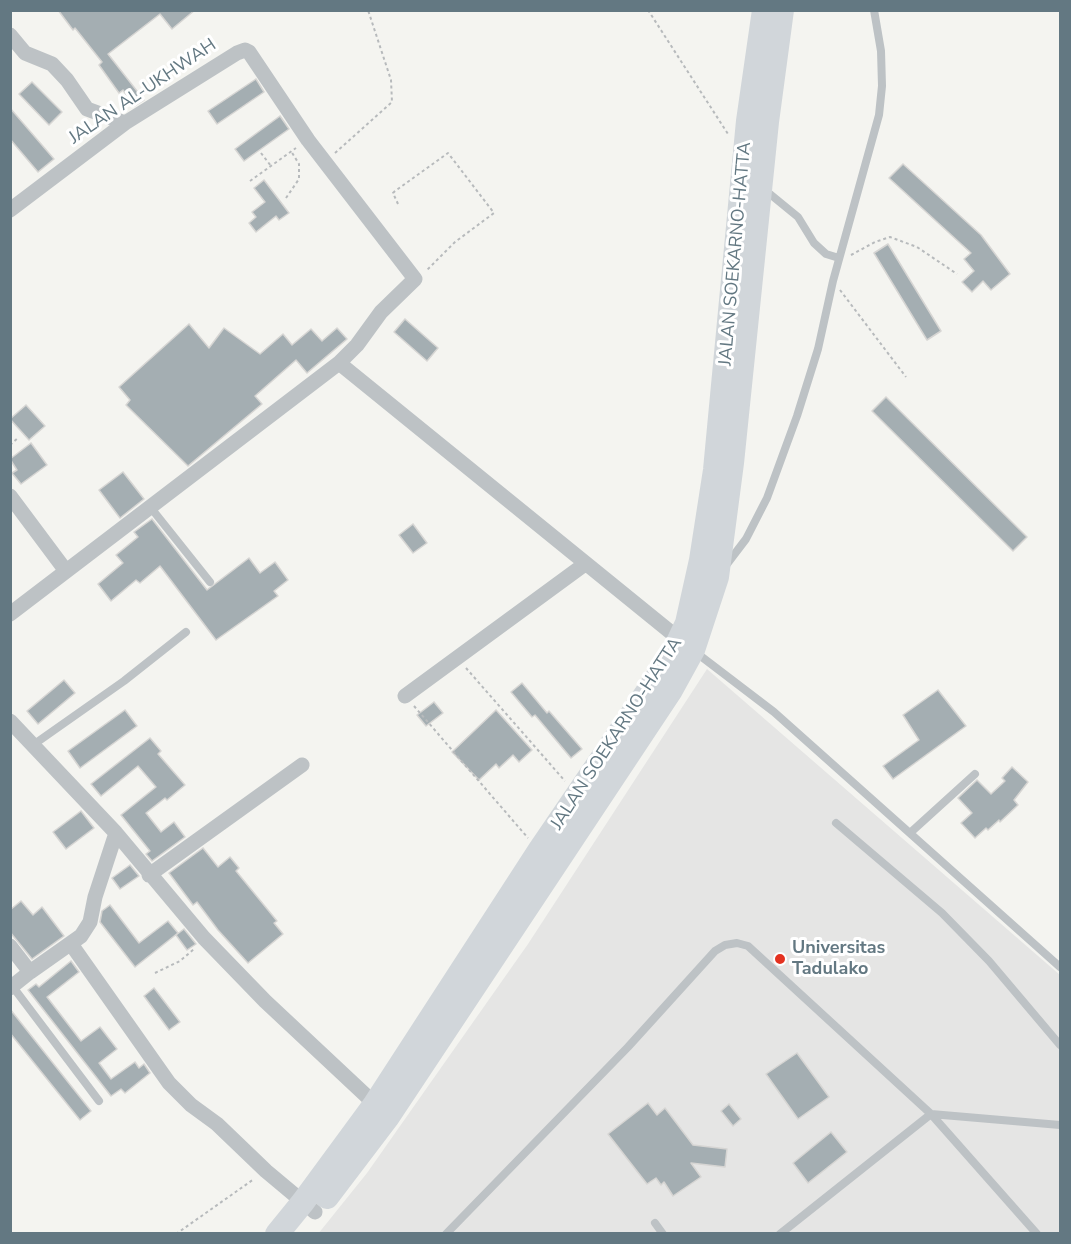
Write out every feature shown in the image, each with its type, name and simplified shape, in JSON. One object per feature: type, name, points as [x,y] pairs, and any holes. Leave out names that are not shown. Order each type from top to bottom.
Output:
[{"type":"main road","name":"JALAN SOEKARNO-HATTA","points":[[277,1233],[309,1207],[387,1118],[671,690],[687,645],[717,577],[732,463],[754,198],[745,160],[748,121],[764,10]]},
{"type":"main road","name":"JALAN SOEKARNO-HATTA","points":[[687,645],[687,623],[701,560],[715,470],[782,10]]},
{"type":"main road","name":"JALAN SOEKARNO-HATTA","points":[[297,1233],[309,1207],[539,851],[671,657],[687,645]]},
{"type":"street","points":[[10,35],[25,53],[52,64],[67,80],[87,109],[125,123]]},
{"type":"street","name":"JALAN AL-UKHWAH","points":[[10,210],[125,123],[174,91],[245,50],[253,54],[309,140],[415,279]]},
{"type":"street","points":[[10,614],[339,363],[357,345],[381,312],[415,279]]},
{"type":"street","points":[[339,363],[687,645]]},
{"type":"street","points":[[10,496],[66,571]]},
{"type":"street","points":[[405,696],[585,564]]},
{"type":"street","points":[[10,721],[116,833],[204,938],[265,1001],[375,1104]]},
{"type":"street","points":[[149,875],[302,765]]},
{"type":"street","points":[[12,987],[81,936],[90,921],[95,897],[116,833]]},
{"type":"street","points":[[71,944],[169,1083],[191,1105],[217,1124],[266,1171],[309,1207]]},
{"type":"street","points":[[10,946],[30,972]]},
{"type":"lane","points":[[717,577],[746,539],[766,498],[797,416],[818,349],[833,281],[879,115],[882,86],[881,51],[874,10]]},
{"type":"lane","points":[[754,198],[798,217],[814,243],[826,254],[839,258]]},
{"type":"lane","points":[[151,508],[210,582]]},
{"type":"lane","points":[[33,745],[124,681],[186,632]]},
{"type":"lane","points":[[687,645],[774,712],[1060,967]]},
{"type":"lane","points":[[910,832],[975,774]]},
{"type":"lane","points":[[836,823],[942,913],[995,968],[1060,1045]]},
{"type":"lane","points":[[446,1233],[628,1047],[716,951],[725,945],[737,943],[748,946],[931,1114],[1037,1233]]},
{"type":"lane","points":[[12,987],[99,1101]]},
{"type":"lane","points":[[780,1233],[931,1114],[1060,1125]]},
{"type":"lane","points":[[655,1223],[663,1233]]},
{"type":"path","points":[[326,162],[392,102],[391,80],[368,10]]},
{"type":"path","points":[[648,10],[745,160]]},
{"type":"path","points":[[250,181],[309,140]]},
{"type":"path","points":[[286,198],[299,179],[299,164],[291,151]]},
{"type":"path","points":[[261,153],[271,166]]},
{"type":"path","points":[[398,204],[393,194],[395,190],[448,153],[494,213],[455,242],[415,279]]},
{"type":"path","points":[[839,258],[854,254],[875,242],[890,237],[917,247],[957,274]]},
{"type":"path","points":[[833,281],[906,377]]},
{"type":"path","points":[[10,445],[19,437]]},
{"type":"path","points":[[458,659],[577,795]]},
{"type":"path","points":[[405,696],[539,851]]},
{"type":"path","points":[[155,973],[180,962],[204,938]]},
{"type":"path","points":[[176,1233],[266,1171]]},
{"type":"shaded area","name":"Universitas Tadulako","points":[[707,669],[1060,975],[1060,1233],[318,1234],[367,1173],[528,944]]},
{"type":"building","points":[[58,10],[195,10],[172,29],[160,14],[108,54],[144,100],[134,106],[123,90],[119,93],[99,65],[102,62]]},
{"type":"building","points":[[256,79],[264,92],[217,124],[208,111]]},
{"type":"building","points":[[32,82],[62,112],[49,125],[19,94]]},
{"type":"building","points":[[10,108],[54,159],[38,172],[10,139]]},
{"type":"building","points":[[280,116],[289,129],[244,161],[235,149]]},
{"type":"building","points":[[903,164],[981,235],[1010,274],[991,290],[983,281],[972,292],[962,282],[974,271],[964,259],[971,253],[889,178]]},
{"type":"building","points":[[264,180],[289,213],[279,220],[276,216],[256,232],[249,223],[256,217],[252,212],[265,202],[254,188]]},
{"type":"building","points":[[888,244],[941,331],[927,340],[874,253]]},
{"type":"building","points":[[405,319],[438,348],[427,361],[394,332]]},
{"type":"building","points":[[189,324],[209,348],[224,328],[260,354],[283,334],[292,345],[311,329],[322,341],[337,328],[347,339],[307,373],[296,360],[255,396],[262,404],[188,466],[126,405],[130,400],[119,387]]},
{"type":"building","points":[[886,397],[1027,537],[1013,551],[872,411]]},
{"type":"building","points":[[26,405],[45,426],[29,440],[10,419]]},
{"type":"building","points":[[31,443],[47,465],[21,484],[12,473],[17,470],[10,459]]},
{"type":"building","points":[[123,472],[144,499],[120,518],[99,490]]},
{"type":"building","points":[[152,519],[207,590],[249,558],[260,573],[275,562],[288,580],[274,591],[278,596],[216,640],[160,566],[140,583],[136,580],[111,601],[98,584],[123,563],[116,555],[138,537],[134,532]]},
{"type":"building","points":[[413,524],[427,543],[413,553],[399,535]]},
{"type":"building","points":[[64,680],[75,693],[38,724],[27,711]]},
{"type":"building","points":[[522,683],[582,749],[571,758],[535,715],[532,717],[511,692]]},
{"type":"building","points":[[938,690],[966,726],[893,779],[883,766],[919,740],[903,715]]},
{"type":"building","points":[[434,702],[443,713],[426,726],[417,715]]},
{"type":"building","points":[[125,710],[137,726],[80,768],[68,751]]},
{"type":"building","points":[[496,710],[532,750],[519,762],[513,755],[499,768],[496,764],[479,780],[452,752]]},
{"type":"building","points":[[150,738],[161,751],[158,754],[185,785],[146,813],[161,832],[174,822],[185,837],[152,861],[146,854],[150,851],[121,815],[156,787],[138,766],[101,796],[91,784]]},
{"type":"building","points":[[1012,767],[1028,782],[1014,800],[1018,805],[1000,822],[999,820],[988,830],[986,828],[975,838],[961,823],[972,813],[958,798],[977,780],[991,794],[1005,781],[1002,778]]},
{"type":"building","points":[[81,811],[94,828],[66,849],[53,832]]},
{"type":"building","points":[[203,848],[218,867],[230,857],[239,868],[236,871],[277,921],[274,923],[283,934],[248,963],[218,930],[197,902],[193,905],[169,873]]},
{"type":"building","points":[[130,865],[139,876],[120,889],[112,878]]},
{"type":"building","points":[[21,901],[33,915],[42,907],[64,936],[32,959],[10,932],[10,910]]},
{"type":"building","points":[[110,905],[139,943],[168,921],[178,933],[135,967],[100,922],[102,911]]},
{"type":"building","points":[[184,929],[196,944],[187,950],[176,935]]},
{"type":"building","points":[[71,961],[79,972],[47,997],[81,1041],[100,1027],[117,1049],[99,1063],[111,1079],[135,1062],[139,1068],[144,1064],[150,1073],[125,1093],[121,1089],[111,1096],[28,990],[36,984],[39,987]]},
{"type":"building","points":[[154,988],[180,1022],[169,1030],[144,996]]},
{"type":"building","points":[[10,1009],[91,1111],[80,1120],[10,1033]]},
{"type":"building","points":[[797,1053],[829,1097],[798,1119],[766,1074]]},
{"type":"building","points":[[648,1103],[657,1115],[665,1108],[693,1145],[727,1149],[725,1167],[691,1163],[701,1177],[673,1196],[664,1182],[661,1185],[656,1178],[647,1184],[608,1134]]},
{"type":"building","points":[[729,1104],[741,1119],[733,1126],[721,1111]]},
{"type":"building","points":[[831,1132],[847,1152],[808,1183],[793,1163]]},
{"type":"place","name":"Universitas Tadulako","points":[[780,959]]}]
